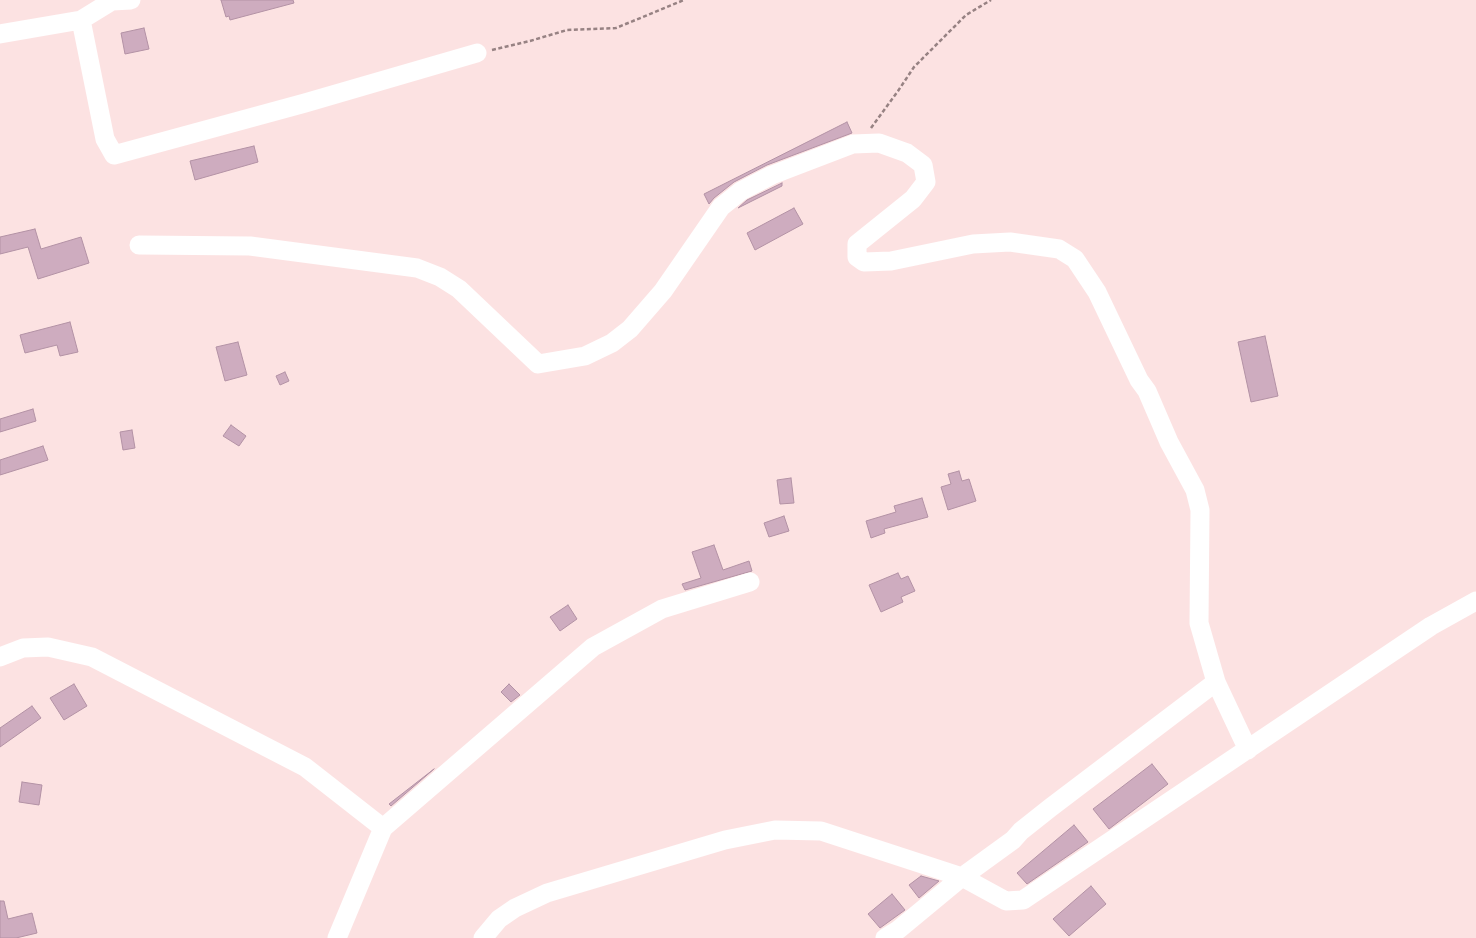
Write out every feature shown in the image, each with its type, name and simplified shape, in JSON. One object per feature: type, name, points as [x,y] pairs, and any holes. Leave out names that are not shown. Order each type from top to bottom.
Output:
[{"type":"street","points":[[0,34],[81,20],[112,1],[131,0]]},
{"type":"street","points":[[81,20],[105,139],[114,155],[305,103],[476,53]]},
{"type":"street","points":[[139,245],[250,246],[417,268],[440,277],[459,289],[538,364],[586,356],[612,342],[630,329],[663,291],[721,207],[741,191],[772,175],[853,144],[879,143],[907,153],[923,165],[926,182],[913,198],[857,244],[857,258],[864,262],[890,261],[974,244],[1010,242],[1058,249],[1076,259],[1098,292],[1139,380],[1147,391],[1169,442],[1195,490],[1200,510],[1199,624],[1216,682],[1248,750]]},
{"type":"street","points":[[337,938],[382,828],[593,646],[662,609],[750,582]]},
{"type":"street","points":[[483,938],[499,919],[515,908],[547,893],[725,840],[775,830],[821,830],[962,877],[1006,901],[1023,900],[1431,626],[1476,601]]},
{"type":"street","points":[[0,657],[23,648],[48,647],[92,658],[305,767],[382,828]]},
{"type":"street","points":[[885,938],[898,930],[962,877],[1013,840],[1021,831],[1050,808],[1216,682]]},
{"type":"path","points":[[476,53],[568,30],[616,28],[684,0]]},
{"type":"path","points":[[860,144],[914,67],[966,15],[991,0]]},
{"type":"building","points":[[221,0],[293,0],[294,3],[230,20],[229,16],[226,17]]},
{"type":"building","points":[[144,28],[149,49],[125,54],[121,33]]},
{"type":"building","points":[[847,122],[852,133],[767,165],[734,182],[709,204],[704,194]]},
{"type":"building","points":[[254,146],[258,162],[195,180],[190,161]]},
{"type":"building","points":[[782,183],[782,186],[738,208],[747,200]]},
{"type":"building","points":[[794,208],[803,224],[755,250],[747,233]]},
{"type":"building","points":[[35,229],[41,249],[81,237],[89,263],[38,279],[28,247],[0,254],[0,237]]},
{"type":"building","points":[[70,322],[78,352],[60,356],[57,345],[25,353],[20,335]]},
{"type":"building","points":[[1265,336],[1278,396],[1251,402],[1238,342]]},
{"type":"building","points":[[238,342],[247,375],[225,381],[216,347]]},
{"type":"building","points":[[285,372],[289,381],[280,385],[276,376]]},
{"type":"building","points":[[33,409],[36,421],[0,432],[0,419]]},
{"type":"building","points":[[231,425],[246,436],[239,446],[223,436]]},
{"type":"building","points":[[132,430],[135,448],[123,450],[120,432]]},
{"type":"building","points":[[43,446],[48,460],[0,475],[0,460]]},
{"type":"building","points":[[959,471],[962,481],[969,479],[976,501],[948,510],[941,487],[951,484],[948,474]]},
{"type":"building","points":[[791,478],[794,503],[780,504],[777,480]]},
{"type":"building","points":[[922,498],[928,517],[884,529],[885,533],[871,538],[866,521],[896,512],[894,506]]},
{"type":"building","points":[[784,516],[789,531],[769,537],[764,523]]},
{"type":"building","points":[[714,545],[723,570],[749,561],[752,571],[685,590],[682,584],[701,578],[692,552]]},
{"type":"building","points":[[898,573],[901,579],[908,576],[915,591],[901,597],[903,602],[881,612],[869,585]]},
{"type":"building","points":[[568,605],[577,619],[560,631],[550,617]]},
{"type":"building","points":[[74,684],[87,706],[64,720],[50,698]]},
{"type":"building","points":[[509,684],[520,695],[511,702],[501,692]]},
{"type":"building","points":[[32,706],[41,718],[0,747],[0,728]]},
{"type":"building","points":[[1152,764],[1168,784],[1109,829],[1093,809]]},
{"type":"building","points":[[434,769],[391,806],[389,804]]},
{"type":"building","points":[[22,782],[42,785],[39,805],[19,802]]},
{"type":"building","points":[[1074,825],[1088,842],[1027,884],[1017,873]]},
{"type":"building","points":[[921,876],[939,881],[919,898],[909,885]]},
{"type":"building","points":[[1091,886],[1106,904],[1069,936],[1053,919]]},
{"type":"building","points":[[892,894],[905,910],[880,928],[868,914]]},
{"type":"building","points":[[0,901],[4,901],[8,919],[32,913],[37,933],[16,938],[0,938]]}]
